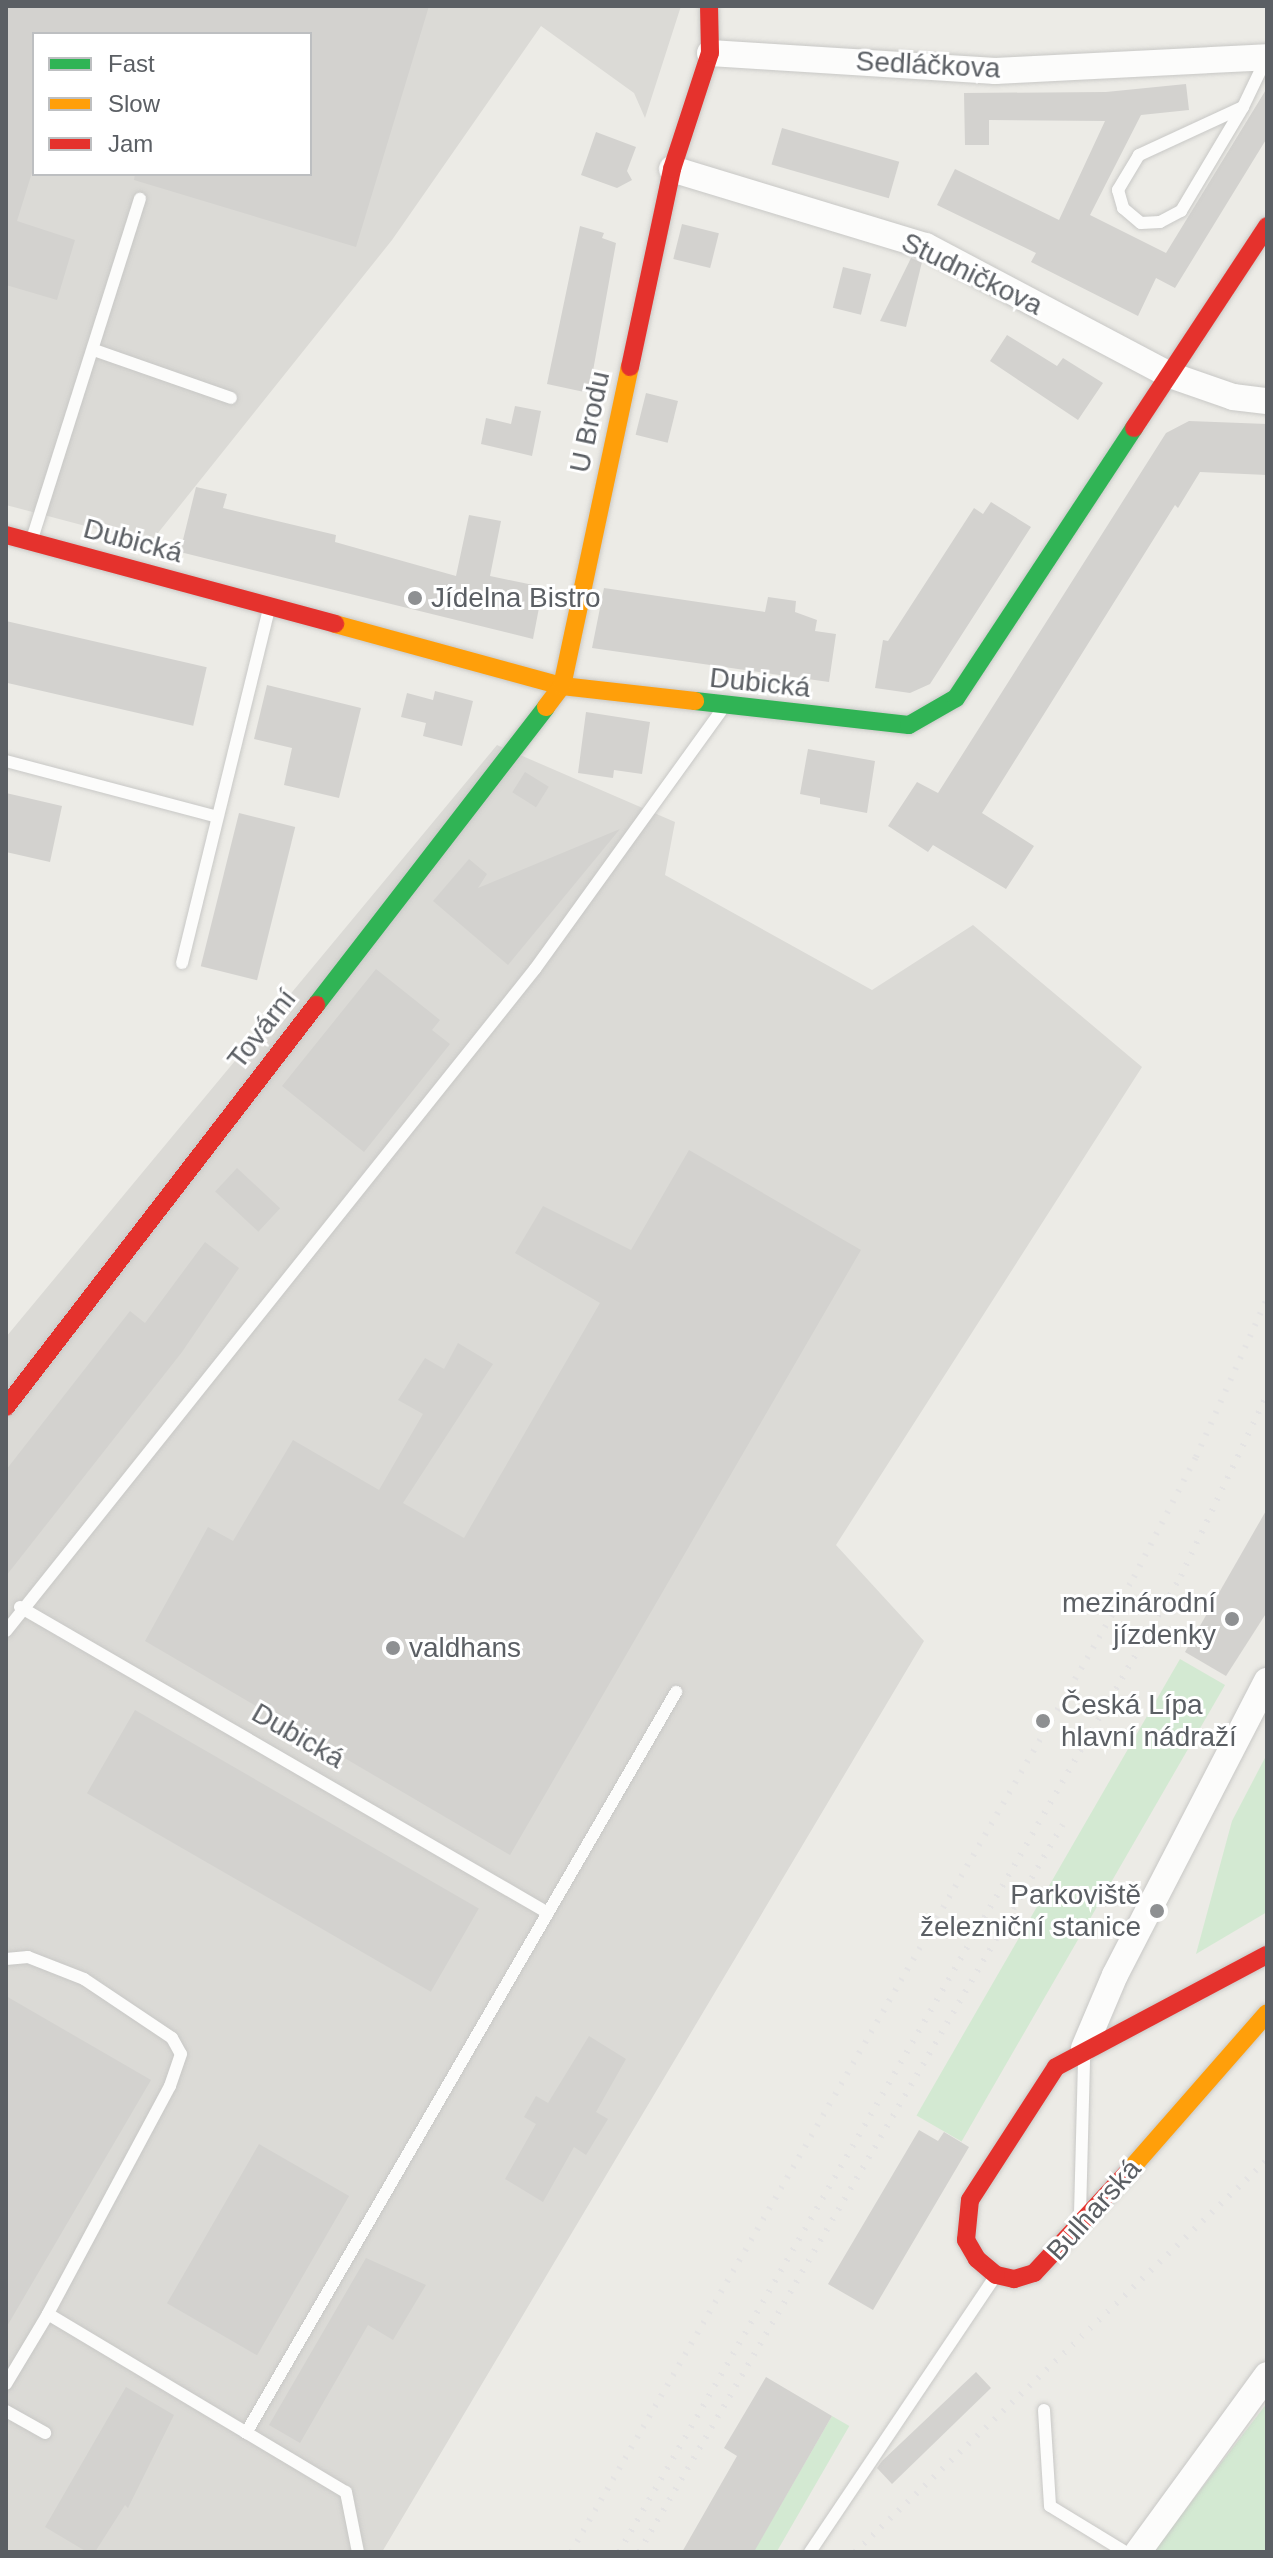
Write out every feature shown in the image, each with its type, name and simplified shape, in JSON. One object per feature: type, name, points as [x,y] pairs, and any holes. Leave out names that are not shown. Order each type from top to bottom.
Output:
[{"type":"street","points":[[672,169],[710,53],[709,6]]},
{"type":"street","name":"Sedláčkova","points":[[710,53],[995,71],[1267,57]]},
{"type":"street","name":"Studničkova","points":[[672,169],[926,246],[1170,375],[1233,397],[1267,401]]},
{"type":"street","name":"U Brodu","points":[[562,686],[672,169]]},
{"type":"street","name":"Dubická","points":[[6,535],[562,686],[722,708],[909,725],[956,698],[1267,226]]},
{"type":"street","name":"Tovární","points":[[6,1407],[562,686]]},
{"type":"street","points":[[1084,2048],[1115,1975],[1267,1681]]},
{"type":"street","points":[[996,2275],[977,2259],[966,2240],[970,2200],[1032,2097],[1056,2067],[1084,2048],[1267,1955]]},
{"type":"street","name":"Bulharská","points":[[996,2275],[1014,2279],[1034,2273],[1079,2229],[1267,2013]]},
{"type":"street","points":[[1138,2552],[1267,2375]]},
{"type":"lane","points":[[1243,107],[1139,155],[1118,190],[1123,208],[1141,223],[1160,222],[1181,211],[1243,107],[1267,57]]},
{"type":"lane","points":[[31,542],[140,199]]},
{"type":"lane","points":[[94,350],[231,398]]},
{"type":"lane","points":[[182,963],[214,816],[270,607]]},
{"type":"lane","points":[[6,1631],[20,1607],[535,969],[722,708]]},
{"type":"lane","points":[[6,761],[214,816]]},
{"type":"lane","name":"Dubická","points":[[20,1607],[548,1913]]},
{"type":"lane","points":[[246,2433],[676,1692]]},
{"type":"lane","points":[[6,1959],[28,1957],[84,1979],[172,2038],[181,2054],[170,2086],[48,2314],[6,2384]]},
{"type":"lane","points":[[1079,2229],[1084,2048]]},
{"type":"lane","points":[[810,2552],[996,2275]]},
{"type":"lane","points":[[48,2314],[346,2492],[358,2552]]},
{"type":"lane","points":[[1044,2410],[1050,2506],[1125,2552]]},
{"type":"lane","points":[[6,2411],[45,2433]]},
{"type":"shaded area","points":[[6,6],[681,6],[645,118],[634,93],[541,26],[392,240],[150,543],[6,505]]},
{"type":"shaded area","points":[[497,745],[675,822],[665,875],[872,990],[973,925],[1142,1067],[836,1545],[924,1641],[382,2552],[6,2552],[6,1337]]},
{"type":"green space","points":[[1180,1659],[1225,1685],[962,2141],[917,2115]]},
{"type":"green space","points":[[1267,1754],[1267,1912],[1196,1954],[1232,1821]]},
{"type":"green space","points":[[1267,2403],[1267,2552],[1153,2552]]},
{"type":"green space","points":[[832,2416],[849,2426],[777,2552],[754,2552]]},
{"type":"building","points":[[6,6],[429,6],[356,247],[134,180],[135,176],[312,176],[312,32],[32,32],[32,172],[17,221],[75,240],[57,300],[6,285]]},
{"type":"building","points":[[1186,84],[1189,110],[1141,115],[1090,215],[1166,253],[1267,88],[1267,138],[1175,288],[1156,278],[1138,316],[1031,262],[1036,253],[937,205],[955,169],[1059,220],[1105,121],[989,120],[989,145],[965,145],[964,93],[1106,92]]},
{"type":"building","points":[[782,128],[899,162],[889,198],[772,165]]},
{"type":"building","points":[[596,132],[636,147],[627,171],[632,180],[617,188],[581,175]]},
{"type":"building","points":[[682,224],[719,233],[710,268],[673,259]]},
{"type":"building","points":[[580,226],[604,233],[602,238],[616,243],[589,393],[547,384]]},
{"type":"building","points":[[911,258],[922,262],[906,327],[880,321]]},
{"type":"building","points":[[843,267],[871,274],[861,315],[833,308]]},
{"type":"building","points":[[1007,335],[1057,366],[1063,358],[1103,383],[1078,420],[990,361]]},
{"type":"building","points":[[646,393],[678,401],[668,443],[636,435]]},
{"type":"building","points":[[515,406],[541,411],[532,456],[481,444],[486,418],[511,424]]},
{"type":"building","points":[[1189,421],[1267,424],[1267,475],[1200,472],[1178,508],[1175,505],[982,813],[1034,846],[1006,889],[933,845],[928,852],[888,826],[917,782],[938,793],[1166,433]]},
{"type":"building","points":[[196,487],[227,494],[223,508],[336,535],[335,542],[456,576],[469,515],[501,521],[490,576],[543,587],[533,639],[180,552]]},
{"type":"building","points":[[991,502],[1031,527],[930,684],[910,693],[875,688],[883,640],[888,641],[974,508],[983,514]]},
{"type":"building","points":[[604,588],[765,612],[768,597],[796,601],[795,612],[817,620],[815,631],[836,634],[829,682],[592,648]]},
{"type":"building","points":[[6,621],[207,667],[193,726],[6,683]]},
{"type":"building","points":[[267,685],[361,708],[339,798],[284,785],[292,748],[254,739]]},
{"type":"building","points":[[435,691],[473,701],[462,746],[423,736],[426,723],[401,717],[407,693],[433,700]]},
{"type":"building","points":[[586,712],[650,722],[642,774],[614,770],[613,778],[578,773]]},
{"type":"building","points":[[808,749],[875,761],[867,813],[820,804],[820,798],[800,794]]},
{"type":"building","points":[[525,772],[549,787],[536,807],[512,792]]},
{"type":"building","points":[[6,793],[62,806],[50,862],[6,852]]},
{"type":"building","points":[[239,813],[295,827],[257,980],[201,966]]},
{"type":"building","points":[[620,829],[508,965],[433,901],[469,859],[487,874],[478,888]]},
{"type":"building","points":[[376,969],[440,1020],[432,1030],[450,1044],[364,1152],[282,1086]]},
{"type":"building","points":[[689,1150],[861,1250],[510,1855],[145,1641],[208,1527],[233,1541],[293,1440],[379,1490],[423,1414],[398,1400],[425,1358],[444,1369],[458,1343],[493,1364],[403,1503],[464,1538],[600,1303],[515,1253],[543,1206],[631,1250]]},
{"type":"building","points":[[237,1168],[280,1208],[258,1232],[215,1191]]},
{"type":"building","points":[[205,1242],[239,1268],[182,1352],[6,1576],[6,1470],[130,1311],[145,1323]]},
{"type":"building","points":[[1267,1509],[1267,1612],[1226,1676],[1185,1652]]},
{"type":"building","points":[[135,1710],[479,1908],[431,1992],[87,1793]]},
{"type":"building","points":[[6,1996],[151,2080],[6,2328]]},
{"type":"building","points":[[589,2036],[626,2059],[596,2112],[608,2119],[586,2155],[574,2147],[543,2202],[505,2179],[536,2124],[524,2117],[536,2096],[548,2103]]},
{"type":"building","points":[[919,2130],[938,2141],[944,2132],[969,2147],[873,2310],[828,2284]]},
{"type":"building","points":[[259,2144],[349,2196],[257,2355],[167,2303]]},
{"type":"building","points":[[366,2258],[426,2285],[393,2340],[368,2325],[300,2443],[269,2425]]},
{"type":"building","points":[[976,2372],[991,2388],[892,2484],[877,2468],[882,2461]]},
{"type":"building","points":[[766,2377],[832,2416],[754,2552],[682,2552],[737,2456],[724,2448]]},
{"type":"building","points":[[126,2387],[174,2415],[128,2508],[125,2505],[95,2552],[87,2552],[45,2527]]},
{"type":"railway","points":[[571,2552],[1134,1577],[1196,1457],[1267,1298]]},
{"type":"railway","points":[[619,2552],[1181,1576],[1267,1395]]},
{"type":"railway","points":[[639,2552],[1063,1824]]},
{"type":"railway","points":[[855,2552],[1267,2160]]},
{"type":"traffic: fast","points":[[695,701],[909,725],[956,698],[1134,428]]},
{"type":"traffic: fast","points":[[316,1005],[546,707]]},
{"type":"traffic: slow","points":[[546,707],[562,686],[630,367]]},
{"type":"traffic: slow","points":[[335,624],[562,686],[695,701]]},
{"type":"traffic: slow","points":[[1128,2172],[1267,2013]]},
{"type":"traffic: jam","points":[[630,367],[672,169],[710,53],[709,6]]},
{"type":"traffic: jam","points":[[1134,428],[1267,226]]},
{"type":"traffic: jam","points":[[6,535],[335,624]]},
{"type":"traffic: jam","points":[[6,1407],[316,1005]]},
{"type":"traffic: jam","points":[[1128,2172],[1034,2273],[1014,2279],[996,2275],[977,2259],[966,2240],[970,2200],[1056,2067],[1267,1955]]},
{"type":"place","name":"Jídelna Bistro","points":[[415,598]]},
{"type":"place","name":"mezinárodní jízdenky","points":[[1232,1619]]},
{"type":"place","name":"valdhans","points":[[393,1648]]},
{"type":"place","name":"Česká Lípa hlavní nádraží","points":[[1043,1721]]},
{"type":"place","name":"Parkoviště železniční stanice","points":[[1157,1911]]}]
